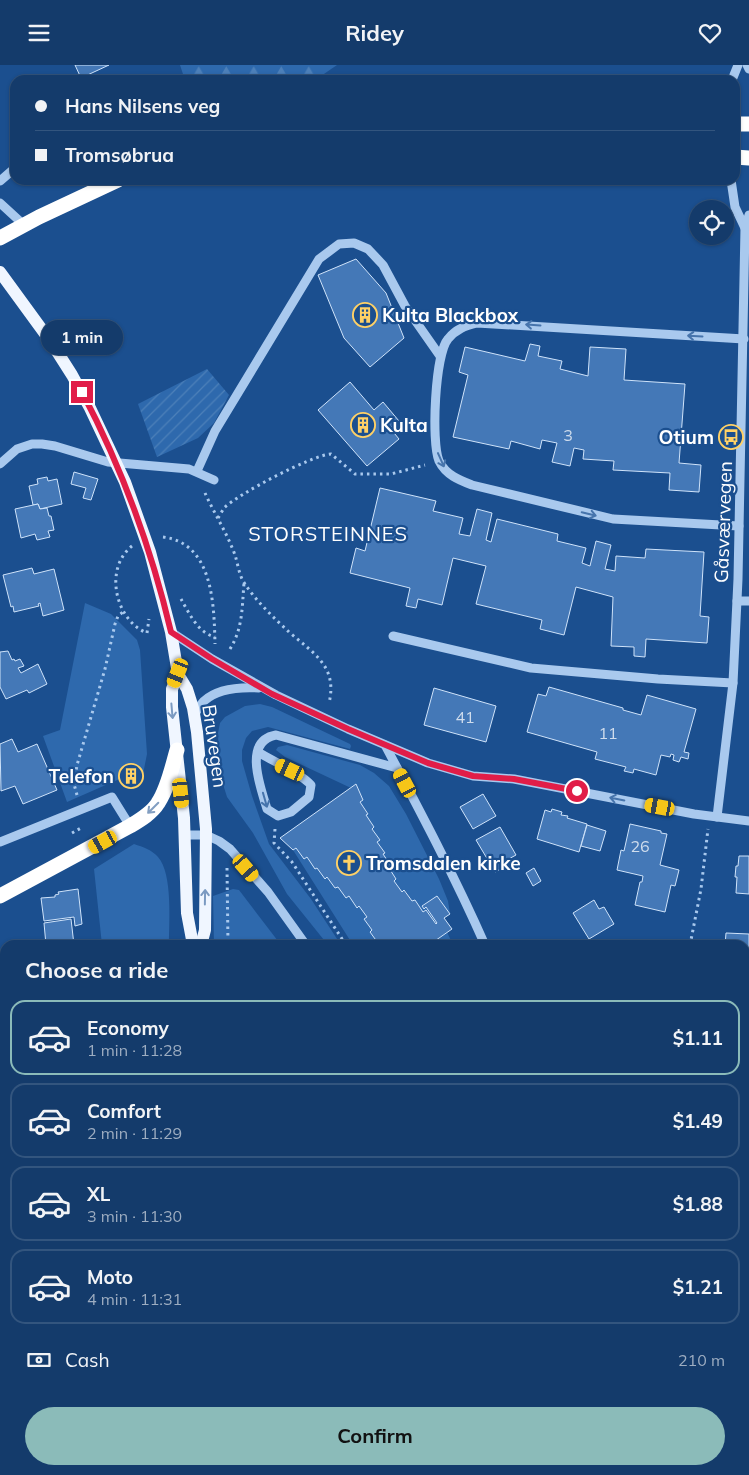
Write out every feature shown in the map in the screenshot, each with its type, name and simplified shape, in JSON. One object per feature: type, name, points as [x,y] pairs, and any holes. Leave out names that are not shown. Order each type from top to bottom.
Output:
[{"type":"highway","points":[[0,238],[108,185]]},
{"type":"highway","points":[[0,897],[130,826],[158,805],[165,791],[176,750]]},
{"type":"main road","name":"Bruvegen","points":[[0,272],[51,342],[72,375],[121,473],[138,516],[171,632],[178,673],[188,689],[194,715],[206,835],[205,930],[202,940]]},
{"type":"main road","name":"Bruvegen","points":[[178,673],[172,689],[172,707],[184,835],[187,913],[192,940]]},
{"type":"street","points":[[747,65],[749,69]]},
{"type":"street","points":[[0,181],[10,172]]},
{"type":"street","name":"Gåsværvegen","points":[[732,185],[735,207],[745,227]]},
{"type":"street","points":[[0,203],[24,225]]},
{"type":"street","name":"Gåsværvegen","points":[[713,817],[733,683],[746,396],[744,339],[745,227],[749,215]]},
{"type":"street","points":[[197,471],[215,431],[319,259],[339,244],[354,243],[368,249],[383,265],[405,306],[440,356]]},
{"type":"street","points":[[739,526],[613,519],[472,485],[451,476],[439,461],[435,431],[440,356],[447,340],[462,326],[477,323],[744,339]]},
{"type":"street","points":[[0,464],[17,449],[32,444],[42,444],[108,462],[176,467],[197,471],[214,480]]},
{"type":"street","points":[[737,601],[749,601]]},
{"type":"street","points":[[171,632],[212,659],[262,688],[348,729],[428,763],[473,776],[514,779],[713,817],[749,821]]},
{"type":"street","points":[[393,636],[531,669],[733,683]]},
{"type":"street","points":[[194,715],[204,701],[215,694],[232,689],[262,688]]},
{"type":"street","points":[[258,752],[276,764],[303,777],[311,785],[309,797],[291,812],[278,816],[267,809],[256,770],[258,752],[260,743],[267,737],[276,735],[397,768]]},
{"type":"street","points":[[385,745],[483,940]]},
{"type":"street","points":[[0,843],[112,797],[130,826]]},
{"type":"street","points":[[184,835],[206,835],[230,849],[268,892],[302,940]]},
{"type":"path","points":[[218,518],[224,508],[256,487],[326,454],[331,454],[355,474],[390,474],[439,461]]},
{"type":"path","points":[[197,471],[202,487],[235,554],[244,583],[240,629],[230,649]]},
{"type":"path","points":[[244,583],[275,617],[290,632],[311,648],[324,663],[331,692],[324,718]]},
{"type":"path","points":[[178,591],[187,610],[199,628],[210,636],[215,637]]},
{"type":"path","points":[[72,833],[84,826],[74,784],[77,765],[115,624],[118,616],[123,611]]},
{"type":"path","points":[[278,816],[274,843],[292,862],[343,940]]},
{"type":"path","points":[[691,940],[713,817]]},
{"type":"path","points":[[226,867],[228,940]]},
{"type":"green space","points":[[180,65],[337,65],[322,75],[183,75]]},
{"type":"green space","points":[[207,369],[229,395],[214,423],[198,438],[157,457],[138,404]]},
{"type":"green space","points":[[85,603],[111,614],[137,640],[140,650],[147,754],[143,774],[135,783],[124,777],[67,802],[43,736],[60,730]]},
{"type":"green space","points":[[260,704],[272,707],[351,746],[350,749],[268,727],[252,731],[246,738],[242,750],[242,761],[252,796],[269,844],[311,899],[338,940],[324,940],[287,894],[253,833],[227,797],[219,764],[218,733],[220,723],[225,717],[245,706]]},
{"type":"green space","points":[[287,745],[360,765],[374,773],[389,786],[406,814],[439,879],[448,901],[450,914],[437,896],[422,906],[424,909],[426,907],[436,924],[426,910],[423,912],[415,900],[412,901],[405,890],[402,892],[394,881],[396,879],[383,854],[385,853],[377,842],[379,840],[372,829],[374,827],[366,815],[368,813],[360,802],[363,800],[356,784],[351,788],[285,757],[276,750],[278,747]]},
{"type":"green space","points":[[134,844],[153,852],[163,865],[166,875],[169,899],[169,940],[101,940],[94,869]]},
{"type":"green space","points":[[296,848],[304,859],[307,857],[325,879],[327,877],[346,898],[349,896],[356,907],[359,906],[367,917],[364,919],[372,930],[370,932],[376,940],[350,940],[293,850]]},
{"type":"green space","points":[[233,889],[239,890],[277,940],[214,940],[213,896]]},
{"type":"green space","points":[[447,932],[451,940],[436,940]]},
{"type":"building","points":[[75,65],[109,65],[87,75],[80,75]]},
{"type":"building","name":"Kulta Blackbox","points":[[356,259],[386,293],[404,338],[370,367],[344,338],[318,275]]},
{"type":"building","points":[[530,344],[540,346],[538,356],[562,361],[560,369],[588,376],[590,347],[626,349],[624,380],[685,384],[679,463],[701,465],[699,492],[669,490],[670,473],[613,470],[614,461],[583,459],[584,450],[574,448],[570,466],[552,462],[557,443],[542,440],[540,449],[511,441],[509,449],[453,437],[468,375],[459,372],[465,347],[525,361]]},
{"type":"building","name":"Kulta","points":[[350,382],[374,410],[383,402],[399,421],[390,428],[399,439],[367,466],[318,410]]},
{"type":"building","points":[[74,472],[98,479],[91,500],[83,498],[86,488],[71,484]]},
{"type":"building","points":[[47,477],[48,481],[57,479],[62,504],[40,509],[38,504],[33,505],[29,486],[38,484],[37,479]]},
{"type":"building","points":[[380,488],[436,501],[433,511],[463,518],[459,534],[470,536],[477,509],[492,513],[486,540],[491,542],[497,519],[558,534],[557,541],[586,548],[582,563],[590,566],[596,541],[611,545],[605,569],[615,571],[616,556],[645,558],[646,549],[704,552],[700,616],[709,617],[707,643],[646,639],[645,657],[634,656],[634,647],[611,646],[613,597],[576,587],[564,635],[540,629],[542,620],[476,604],[486,566],[453,558],[442,605],[418,599],[416,608],[406,606],[410,588],[350,573],[356,548],[365,551]]},
{"type":"building","points":[[38,504],[40,509],[47,508],[54,530],[48,531],[50,537],[37,540],[35,534],[21,538],[15,509]]},
{"type":"building","points":[[32,568],[34,574],[54,569],[64,610],[43,616],[40,603],[38,604],[39,606],[14,612],[3,575]]},
{"type":"building","points":[[8,651],[12,660],[20,659],[24,666],[18,668],[21,673],[38,664],[47,684],[29,693],[27,690],[6,699],[0,687],[0,652]]},
{"type":"building","points":[[549,687],[641,715],[647,695],[696,709],[684,752],[689,753],[688,759],[681,757],[679,762],[673,760],[674,755],[671,754],[670,757],[661,755],[656,775],[634,769],[633,773],[624,771],[626,767],[595,759],[597,752],[527,732],[538,694],[546,696]]},
{"type":"building","points":[[434,688],[496,706],[486,742],[424,725]]},
{"type":"building","points":[[12,739],[18,752],[37,744],[57,790],[23,804],[15,786],[1,791],[0,744]]},
{"type":"building","name":"Tromsdalen kirke","points":[[356,784],[363,800],[360,802],[374,827],[372,829],[380,840],[377,842],[391,866],[389,868],[396,879],[394,881],[402,892],[404,890],[412,901],[415,900],[423,912],[426,910],[436,924],[426,907],[424,909],[422,906],[437,896],[450,914],[444,918],[452,929],[436,940],[376,940],[370,932],[372,930],[364,919],[367,917],[359,906],[357,908],[349,896],[346,898],[327,877],[325,879],[307,857],[304,859],[296,848],[293,850],[280,838]]},
{"type":"building","points":[[483,794],[496,816],[473,829],[460,807]]},
{"type":"building","points":[[552,809],[562,812],[561,815],[568,816],[567,818],[587,824],[579,852],[537,839],[545,810],[551,812]]},
{"type":"building","points":[[630,824],[667,834],[660,865],[679,870],[675,886],[671,885],[665,912],[635,905],[643,876],[617,870],[621,850],[624,851]]},
{"type":"building","points":[[587,825],[606,831],[600,851],[581,846]]},
{"type":"building","points":[[500,827],[516,855],[505,861],[508,865],[495,872],[476,840]]},
{"type":"building","points":[[739,856],[749,856],[749,894],[736,893],[737,877],[735,877]]},
{"type":"building","points":[[534,868],[541,881],[533,886],[526,873]]},
{"type":"building","points":[[78,889],[82,924],[75,926],[74,917],[44,921],[41,898],[55,897],[55,895],[59,894],[58,892]]},
{"type":"building","points":[[594,900],[599,909],[604,907],[614,924],[589,939],[573,913]]},
{"type":"building","points":[[71,919],[73,940],[46,940],[44,923]]},
{"type":"building","points":[[726,933],[749,934],[749,940],[725,940]]},
{"type":"place","name":"Kulta Blackbox","points":[[365,315]]},
{"type":"place","name":"Kulta","points":[[363,425]]},
{"type":"place","name":"Otium","points":[[731,437]]},
{"type":"place","name":"Telefon","points":[[131,776]]},
{"type":"place","name":"Tromsdalen kirke","points":[[349,863]]},
{"type":"district","name":"STORSTEINNES","points":[[328,534]]},
{"type":"route","points":[[82,392],[125,482],[138,516],[150,552],[171,632],[212,659],[272,694],[428,763],[473,776],[514,779],[577,791]]}]
